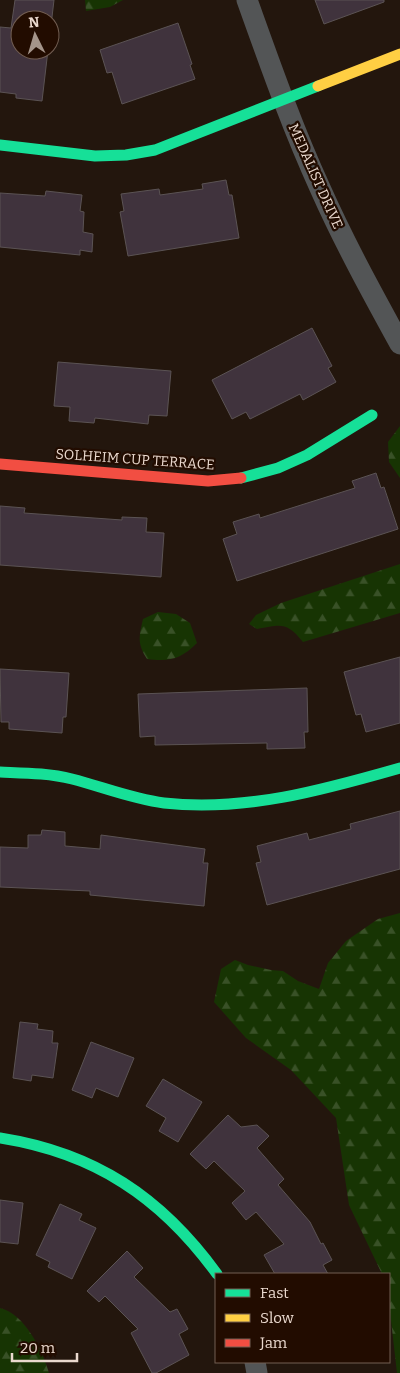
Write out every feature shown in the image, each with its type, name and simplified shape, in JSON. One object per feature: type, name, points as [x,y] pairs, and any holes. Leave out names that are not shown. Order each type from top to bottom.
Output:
[{"type":"street","name":"MEDALIST DRIVE","points":[[247,0],[283,100],[324,197],[362,275],[400,344]]},
{"type":"street","points":[[0,145],[95,156],[126,155],[155,150],[400,54]]},
{"type":"street","name":"SOLHEIM CUP TERRACE","points":[[0,464],[208,481],[245,478],[278,468],[307,455],[372,415]]},
{"type":"street","points":[[0,772],[57,776],[120,794],[162,803],[205,806],[254,804],[295,797],[400,768]]},
{"type":"street","points":[[0,1138],[37,1145],[71,1157],[103,1170],[136,1190],[168,1216],[198,1248],[215,1273]]},
{"type":"green space","points":[[85,0],[123,0],[110,7],[86,11]]},
{"type":"green space","points":[[400,426],[400,478],[389,462],[388,442]]},
{"type":"green space","points":[[400,564],[400,613],[303,642],[292,631],[283,626],[257,629],[249,624],[256,615],[281,603]]},
{"type":"green space","points":[[158,612],[176,614],[190,623],[197,643],[186,653],[175,658],[162,660],[147,659],[140,640],[143,619]]},
{"type":"green space","points":[[400,913],[400,1373],[397,1373],[390,1312],[390,1273],[382,1273],[349,1205],[336,1118],[291,1070],[246,1038],[214,1002],[221,969],[235,960],[248,965],[283,971],[298,981],[319,989],[328,963],[346,941],[378,919]]},
{"type":"green space","points":[[0,1308],[17,1317],[25,1325],[42,1354],[49,1373],[0,1373]]},
{"type":"building","points":[[15,0],[54,0],[53,10],[14,10]]},
{"type":"building","points":[[315,0],[384,0],[384,2],[324,24]]},
{"type":"building","points":[[178,23],[195,79],[122,104],[112,72],[107,73],[100,50]]},
{"type":"building","points":[[0,27],[10,28],[10,60],[47,60],[42,101],[16,98],[16,94],[0,92]]},
{"type":"building","points":[[226,180],[229,195],[232,195],[239,238],[128,256],[120,212],[124,211],[121,194],[159,189],[160,195],[203,189],[202,184]]},
{"type":"building","points":[[46,191],[82,195],[80,211],[84,212],[83,232],[93,234],[92,252],[80,250],[80,255],[0,247],[0,193],[45,196]]},
{"type":"building","points":[[312,328],[332,366],[328,368],[336,382],[303,400],[300,394],[250,419],[246,412],[232,419],[212,380]]},
{"type":"building","points":[[58,362],[171,371],[167,416],[149,415],[148,424],[95,418],[94,423],[69,421],[70,407],[54,406]]},
{"type":"building","points":[[376,473],[381,488],[384,487],[398,529],[237,581],[223,539],[237,534],[233,522],[259,514],[260,518],[355,488],[352,481]]},
{"type":"building","points":[[0,506],[25,508],[24,513],[122,520],[122,517],[147,518],[146,532],[164,533],[161,577],[0,565]]},
{"type":"building","points":[[400,657],[400,723],[366,732],[361,714],[356,715],[344,672]]},
{"type":"building","points":[[0,669],[69,673],[66,717],[63,717],[62,733],[9,729],[9,722],[1,722]]},
{"type":"building","points":[[307,688],[308,732],[304,732],[305,748],[267,749],[267,743],[155,745],[155,736],[140,737],[138,694]]},
{"type":"building","points":[[400,811],[400,869],[267,905],[256,863],[261,862],[257,846],[307,833],[309,840],[351,829],[350,824]]},
{"type":"building","points":[[42,830],[65,832],[65,846],[100,849],[101,835],[205,849],[203,863],[208,863],[204,906],[90,895],[90,891],[0,887],[0,847],[28,848],[28,835],[41,835]]},
{"type":"building","points":[[20,1022],[38,1024],[37,1029],[53,1031],[52,1043],[58,1043],[53,1078],[32,1075],[31,1081],[13,1078]]},
{"type":"building","points":[[91,1042],[134,1058],[118,1097],[96,1088],[92,1098],[72,1090]]},
{"type":"building","points":[[163,1079],[202,1102],[178,1142],[159,1131],[166,1118],[146,1106]]},
{"type":"building","points":[[228,1115],[241,1127],[257,1125],[269,1136],[257,1148],[284,1179],[278,1185],[310,1222],[321,1244],[323,1243],[332,1260],[323,1265],[327,1273],[274,1273],[264,1255],[284,1244],[256,1212],[246,1220],[232,1203],[245,1191],[214,1161],[206,1169],[190,1154]]},
{"type":"building","points":[[0,1200],[23,1203],[18,1244],[0,1242]]},
{"type":"building","points":[[60,1204],[82,1214],[79,1220],[96,1228],[72,1279],[48,1267],[50,1262],[36,1255]]},
{"type":"building","points":[[127,1251],[143,1268],[134,1277],[170,1312],[177,1309],[188,1329],[179,1334],[189,1355],[156,1373],[152,1373],[131,1333],[138,1329],[105,1296],[99,1302],[87,1291]]},
{"type":"traffic: fast","points":[[0,145],[95,156],[126,155],[155,150],[318,86]]},
{"type":"traffic: fast","points":[[241,478],[278,468],[307,455],[372,415]]},
{"type":"traffic: fast","points":[[0,772],[63,777],[140,799],[194,805],[254,802],[284,797],[400,768]]},
{"type":"traffic: fast","points":[[0,1138],[34,1145],[66,1155],[96,1167],[123,1183],[149,1201],[173,1222],[216,1273]]},
{"type":"traffic: slow","points":[[318,86],[400,54]]},
{"type":"traffic: jam","points":[[0,464],[208,481],[241,478]]}]
